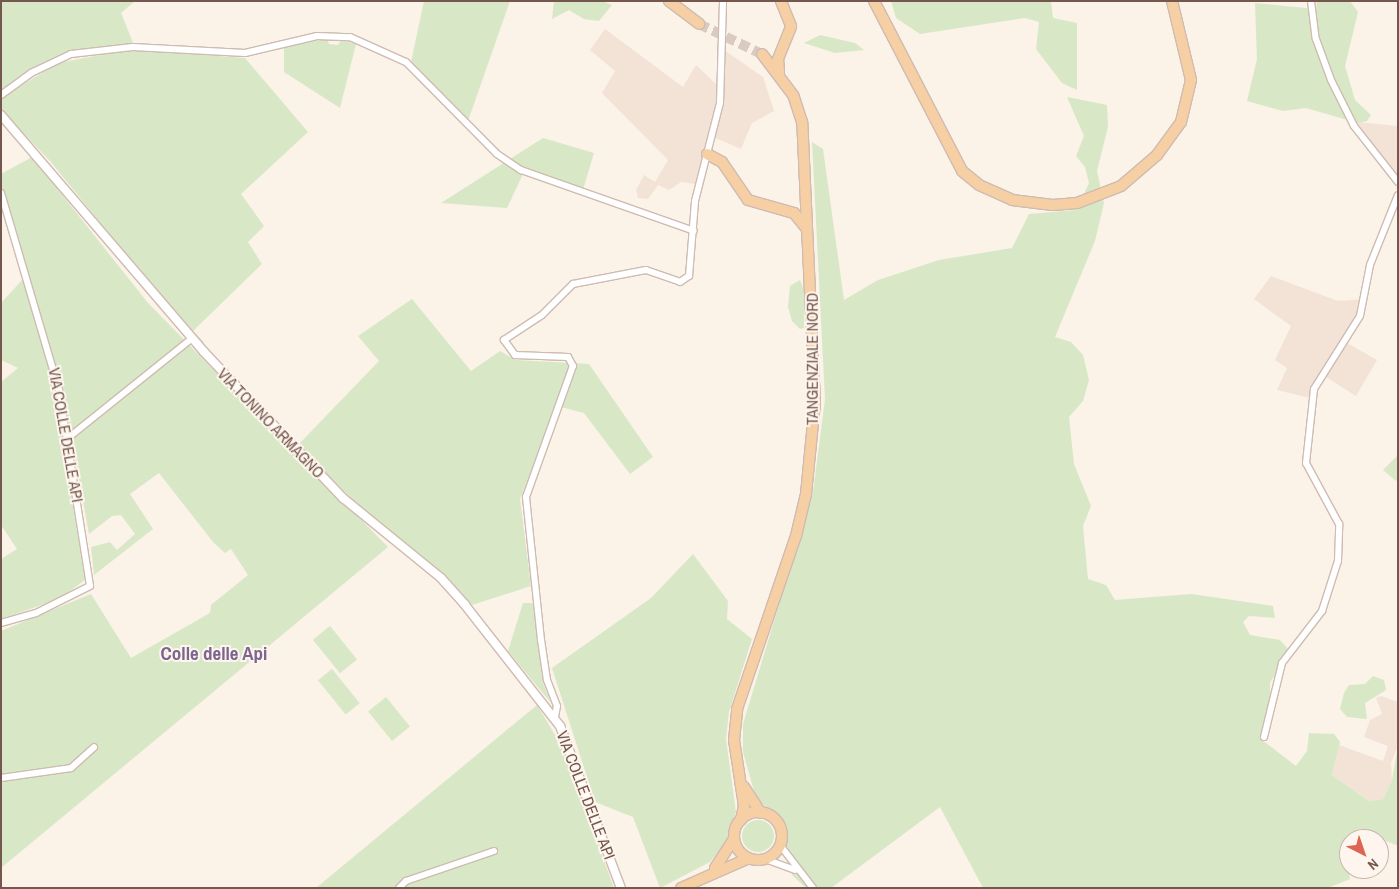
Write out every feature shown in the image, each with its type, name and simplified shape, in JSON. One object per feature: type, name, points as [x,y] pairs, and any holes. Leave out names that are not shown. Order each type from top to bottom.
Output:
[{"type":"main road","points":[[669,1],[699,24]]},
{"type":"main road","points":[[779,72],[780,52],[791,26],[781,1]]},
{"type":"main road","points":[[874,1],[954,161],[979,185],[1030,203],[1069,203],[1100,196],[1121,186],[1157,155],[1180,122],[1191,80],[1172,1]]},
{"type":"main road","name":"TANGENZIALE NORD","points":[[740,820],[742,784],[734,740],[737,709],[806,494],[815,403],[802,122],[779,72],[764,55],[780,52]]},
{"type":"main road","points":[[707,154],[722,162],[748,200],[760,207],[786,211],[800,218],[808,231]]},
{"type":"main road","points":[[786,211],[803,201],[806,189]]},
{"type":"main road","name":"TANGENZIALE NORD","points":[[742,784],[761,812]]},
{"type":"main road","points":[[681,888],[713,871],[749,858],[765,859],[780,845],[778,824],[761,812],[740,820],[734,839],[713,871]]},
{"type":"main road","points":[[734,839],[749,858]]},
{"type":"street","points":[[555,717],[557,706],[547,680],[541,640],[526,497],[573,366],[568,357],[515,355],[504,340],[542,315],[573,284],[646,270],[686,281],[694,231],[695,201],[720,103],[723,1]]},
{"type":"street","points":[[1311,1],[1316,38],[1332,80],[1354,126],[1398,182]]},
{"type":"street","points":[[1,95],[31,73],[71,54],[133,47],[244,52],[325,35],[350,37],[406,62],[497,154],[521,170],[694,231]]},
{"type":"street","name":"VIA TONINO ARMAGNO","points":[[1,115],[192,339],[342,498],[441,578],[555,717]]},
{"type":"street","name":"VIA COLLE DELLE API","points":[[1,193],[47,339],[68,438],[90,586],[36,613],[1,624]]},
{"type":"street","points":[[1264,737],[1282,663],[1322,611],[1338,561],[1339,524],[1306,463],[1314,389],[1360,316],[1370,265],[1398,195]]},
{"type":"street","points":[[68,438],[192,339]]},
{"type":"street","name":"VIA COLLE DELLE API","points":[[555,717],[620,888]]},
{"type":"street","points":[[1,778],[71,768],[94,747]]},
{"type":"street","points":[[780,845],[796,871],[813,888]]},
{"type":"street","points":[[399,888],[406,881],[494,851]]},
{"type":"street","points":[[765,859],[796,871]]},
{"type":"street","name":"VIA COLLE DELLE API","points":[[616,875],[626,888]]},
{"type":"shaded area","points":[[605,29],[683,87],[696,65],[717,85],[717,45],[763,77],[774,111],[752,123],[741,149],[711,136],[695,184],[681,182],[669,190],[658,185],[648,199],[638,198],[636,190],[644,175],[655,182],[668,160],[602,93],[615,71],[590,50]]},
{"type":"shaded area","points":[[1357,122],[1398,126],[1398,179],[1370,145]]},
{"type":"shaded area","points":[[1271,276],[1338,301],[1366,299],[1347,343],[1377,360],[1356,396],[1323,375],[1314,399],[1277,390],[1287,368],[1275,360],[1291,326],[1254,299]]},
{"type":"shaded area","points":[[1381,696],[1398,702],[1398,746],[1391,763],[1392,780],[1383,799],[1369,801],[1332,775],[1339,745],[1383,761],[1388,746],[1364,737],[1370,720],[1382,714],[1376,698]]},
{"type":"green space","points":[[1,1],[135,1],[121,13],[134,45],[71,54],[1,91]]},
{"type":"green space","points":[[424,1],[510,1],[468,121],[411,62]]},
{"type":"green space","points":[[554,1],[602,1],[612,5],[599,21],[584,19],[569,10],[552,19]]},
{"type":"green space","points":[[891,1],[1051,1],[1053,18],[1077,23],[1077,90],[1062,83],[1036,49],[1039,22],[1025,18],[920,34],[896,18]]},
{"type":"green space","points":[[1317,1],[1350,1],[1358,12],[1345,66],[1355,100],[1371,115],[1367,121],[1358,123],[1306,108],[1283,111],[1247,101],[1257,59],[1255,3],[1316,9]]},
{"type":"green space","points":[[820,35],[855,43],[864,50],[835,53],[804,43]]},
{"type":"green space","points":[[327,39],[329,44],[338,45],[341,40],[356,44],[340,108],[284,72],[284,46]]},
{"type":"green space","points":[[132,49],[245,58],[308,132],[241,194],[264,226],[248,242],[262,264],[193,331],[204,342],[199,344],[50,161],[1,110],[1,98],[58,63]]},
{"type":"green space","points":[[1067,97],[1107,105],[1108,127],[1097,171],[1104,203],[1095,241],[1055,337],[1071,342],[1083,355],[1089,380],[1083,401],[1069,417],[1074,464],[1091,506],[1083,526],[1088,579],[1106,585],[1115,600],[1191,594],[1273,606],[1275,618],[1249,616],[1243,622],[1250,635],[1280,640],[1289,650],[1270,683],[1270,709],[1262,740],[1296,766],[1307,751],[1309,733],[1334,734],[1340,742],[1332,775],[1369,801],[1383,799],[1392,780],[1398,746],[1398,846],[1389,842],[1389,829],[1339,829],[1339,879],[1350,879],[1328,888],[983,888],[940,807],[831,888],[806,888],[792,875],[783,822],[756,798],[743,752],[743,724],[813,492],[825,399],[812,142],[823,149],[844,300],[878,280],[939,260],[1012,248],[1029,214],[1076,210],[1089,183],[1085,167],[1076,156],[1084,136]]},
{"type":"green space","points":[[543,138],[594,153],[582,193],[523,174],[507,208],[441,203]]},
{"type":"green space","points":[[32,157],[148,303],[388,547],[1,868],[1,631],[91,594],[131,658],[210,613],[211,605],[248,575],[231,549],[225,553],[213,542],[159,473],[130,494],[153,529],[94,575],[91,547],[110,542],[117,550],[135,534],[121,515],[112,516],[89,534],[63,390],[1,184],[1,174]]},
{"type":"green space","points":[[23,279],[53,383],[85,580],[59,599],[1,619],[1,559],[17,549],[1,525],[1,382],[18,368],[1,360],[1,303]]},
{"type":"green space","points":[[800,280],[804,290],[804,328],[800,329],[792,321],[788,307],[790,286]]},
{"type":"green space","points":[[412,299],[471,371],[500,351],[516,360],[589,364],[653,457],[630,474],[584,413],[557,406],[520,499],[531,586],[472,605],[429,563],[374,521],[298,445],[379,361],[358,336]]},
{"type":"green space","points":[[1398,455],[1398,479],[1396,481],[1383,470]]},
{"type":"green space","points":[[693,554],[728,601],[727,619],[752,639],[729,712],[726,739],[736,812],[726,842],[710,862],[660,888],[633,817],[595,802],[552,668],[651,598]]},
{"type":"green space","points":[[523,603],[533,603],[543,683],[551,703],[508,651]]},
{"type":"green space","points":[[330,626],[357,659],[340,673],[313,640]]},
{"type":"green space","points":[[332,669],[360,703],[346,715],[318,680]]},
{"type":"green space","points":[[1373,676],[1384,680],[1386,690],[1365,703],[1367,719],[1347,717],[1340,709],[1344,693],[1349,685],[1365,684]]},
{"type":"green space","points":[[386,697],[410,727],[392,741],[368,711]]},
{"type":"green space","points":[[537,705],[563,748],[614,888],[316,888]]},
{"type":"green space","points":[[758,820],[764,821],[769,825],[773,830],[773,842],[769,847],[764,851],[758,852],[752,851],[747,847],[743,842],[742,836],[743,830],[747,825],[752,821]]},
{"type":"tunnel","points":[[699,24],[762,54]]},
{"type":"district","name":"Colle delle Api","points":[[214,654]]}]
